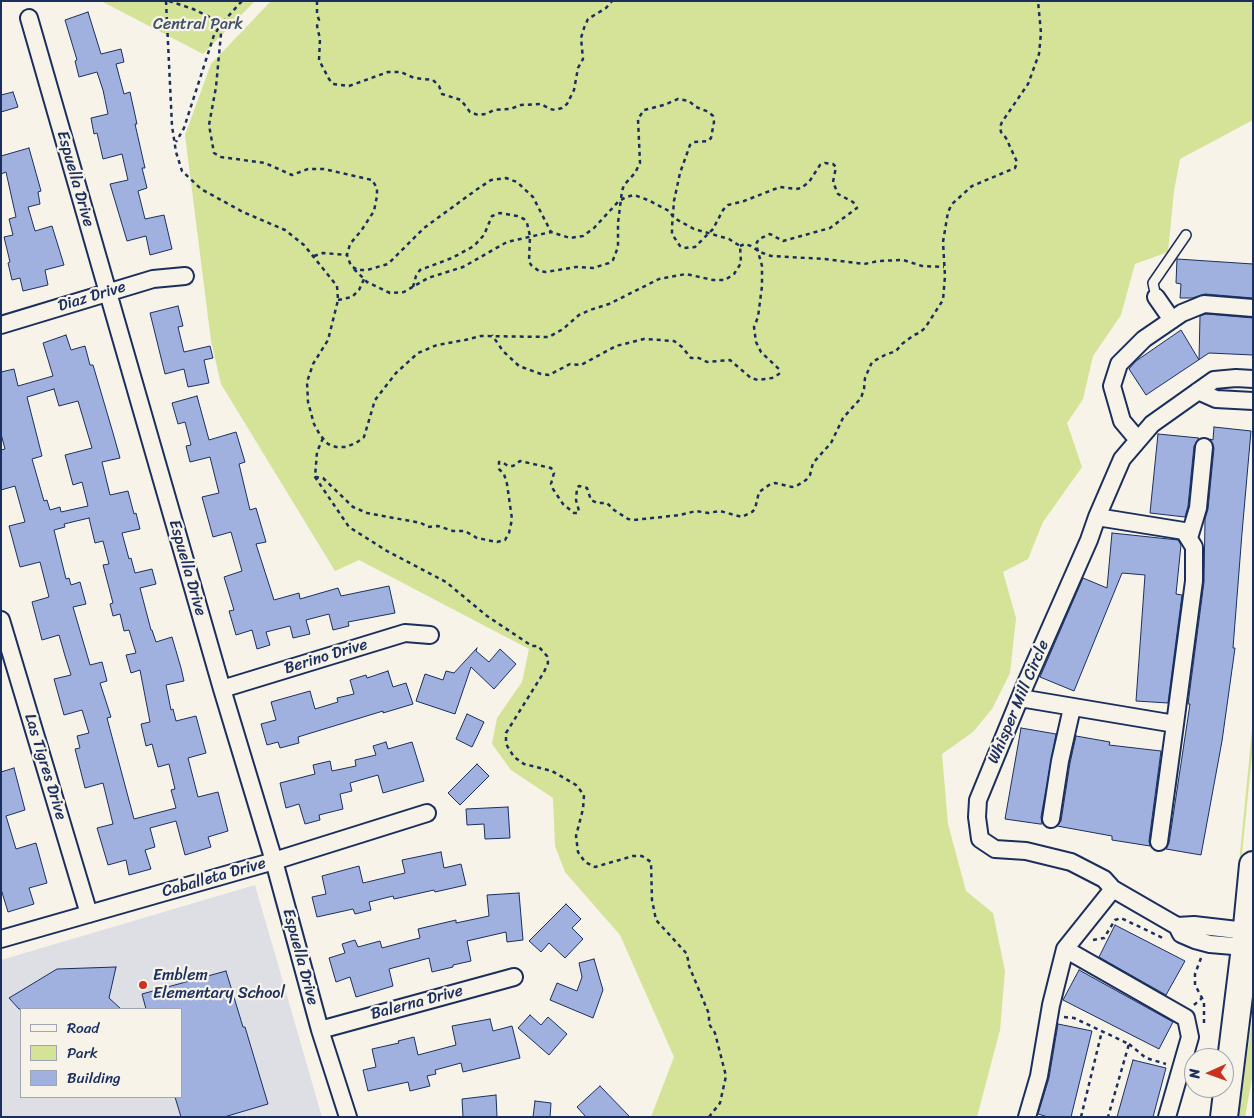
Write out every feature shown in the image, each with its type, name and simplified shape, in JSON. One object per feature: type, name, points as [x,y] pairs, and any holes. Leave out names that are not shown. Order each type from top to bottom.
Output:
[{"type":"main road","points":[[1224,1117],[1246,939],[1253,864]]},
{"type":"street","name":"Espuella Drive","points":[[29,18],[222,689],[274,861],[320,1030],[348,1117]]},
{"type":"street","name":"Diaz Drive","points":[[1,325],[152,278],[185,276]]},
{"type":"street","points":[[1156,297],[1172,320]]},
{"type":"street","points":[[1138,440],[1122,421],[1112,386],[1119,364],[1144,339],[1182,313],[1204,304],[1253,308]]},
{"type":"street","name":"Whisper Mill Circle","points":[[1246,939],[1194,925],[1177,926],[1113,889],[1104,880],[1071,862],[1026,851],[995,849],[980,840],[977,817],[978,800],[1122,459],[1152,424],[1214,380],[1253,379]]},
{"type":"street","points":[[1198,391],[1216,399],[1253,401]]},
{"type":"street","points":[[1189,538],[1198,508],[1204,447]]},
{"type":"street","points":[[1097,518],[1184,531],[1194,547],[1194,581],[1159,842]]},
{"type":"street","name":"Las Tigres Drive","points":[[1,620],[88,914]]},
{"type":"street","name":"Berino Drive","points":[[222,689],[405,633],[430,635]]},
{"type":"street","points":[[1020,698],[1176,724]]},
{"type":"street","points":[[1051,819],[1060,761],[1072,708]]},
{"type":"street","name":"Caballeta Drive","points":[[1,939],[274,861],[426,813]]},
{"type":"street","points":[[1027,1117],[1039,1076],[1050,1014],[1065,949],[1113,889]]},
{"type":"street","points":[[1065,949],[1186,1018],[1190,1037],[1167,1117]]},
{"type":"street","name":"Balerna Drive","points":[[320,1030],[514,977]]},
{"type":"lane","points":[[1156,297],[1152,283],[1186,235]]},
{"type":"path","points":[[222,23],[193,9],[167,1],[172,126],[175,144],[182,171],[201,189],[244,212],[284,230],[304,245],[337,286],[338,300],[328,340],[313,364],[307,382],[308,402],[314,424],[328,444],[336,447],[346,447],[364,437],[375,400],[396,373],[418,353],[437,345],[481,336],[549,337],[584,313],[610,304],[659,278],[670,275],[686,274],[713,280],[725,280],[734,274],[741,263],[740,246]]},
{"type":"path","points":[[175,144],[184,128],[214,36],[222,23],[242,1]]},
{"type":"path","points":[[317,1],[319,20],[317,26],[320,39],[319,60],[333,84],[349,86],[388,72],[401,72],[414,78],[433,80],[439,86],[442,94],[461,100],[470,112],[478,115],[521,105],[541,104],[555,110],[567,104],[574,90],[578,68],[583,59],[581,38],[584,28],[588,19],[606,8],[612,1]]},
{"type":"path","points":[[315,477],[323,478],[353,507],[367,513],[421,523],[428,528],[438,526],[453,531],[465,531],[477,538],[497,542],[505,540],[509,533],[512,519],[507,484],[504,474],[499,469],[499,462],[513,466],[520,461],[551,468],[554,473],[551,484],[553,489],[563,504],[574,513],[578,514],[579,511],[576,500],[577,488],[579,486],[586,488],[591,500],[597,503],[607,503],[628,519],[634,520],[680,515],[696,511],[708,513],[720,511],[742,516],[755,509],[758,492],[769,485],[775,483],[792,487],[806,480],[810,475],[813,463],[831,443],[843,418],[860,398],[864,389],[865,378],[872,362],[885,354],[896,351],[902,344],[925,328],[942,300],[944,290],[943,242],[948,212],[952,204],[972,186],[1014,168],[1017,162],[1000,127],[1028,84],[1040,54],[1041,33],[1038,1]]},
{"type":"path","points":[[222,23],[216,88],[209,125],[214,153],[221,157],[265,163],[292,175],[308,169],[324,169],[372,180],[377,196],[374,211],[350,244],[347,256],[351,266],[364,280],[390,293],[404,292],[428,278],[464,267],[507,242],[551,232],[570,238],[584,236],[620,200],[634,196],[669,210],[674,218],[694,229],[729,239],[740,246],[745,244],[771,256],[825,259],[855,264],[903,260],[922,266],[944,267]]},
{"type":"path","points":[[413,287],[420,270],[452,258],[480,241],[489,221],[496,214],[505,213],[524,219],[529,228],[530,236],[529,261],[540,272],[576,267],[593,268],[603,266],[613,260],[616,252],[620,200],[624,185],[635,173],[640,163],[638,118],[640,114],[649,108],[664,105],[678,99],[684,99],[696,107],[709,112],[713,116],[714,128],[708,141],[694,142],[688,151],[678,182],[672,215],[672,234],[680,246],[684,248],[695,247],[710,233],[722,210],[728,205],[780,187],[801,188],[813,178],[820,165],[825,163],[833,164],[836,171],[833,182],[838,194],[856,205],[856,210],[830,228],[783,241],[770,234],[759,239],[756,244],[762,266],[762,286],[758,317],[754,328],[756,342],[761,352],[779,369],[779,374],[772,378],[758,380],[751,378],[730,360],[707,362],[698,358],[691,358],[674,341],[644,339],[616,346],[581,365],[570,364],[549,375],[541,374],[519,366],[503,351],[492,335]]},
{"type":"path","points":[[351,266],[358,270],[367,270],[388,264],[424,228],[491,180],[506,178],[516,182],[533,197],[551,232]]},
{"type":"path","points":[[314,256],[323,253],[347,256]]},
{"type":"path","points":[[338,300],[352,296],[360,290],[364,280]]},
{"type":"path","points":[[323,438],[317,452],[315,477],[349,527],[446,582],[487,616],[532,646],[538,646],[547,656],[548,663],[544,672],[506,733],[506,744],[514,758],[524,764],[552,771],[576,785],[584,795],[583,809],[576,836],[578,852],[585,862],[595,867],[632,856],[642,856],[651,862],[652,900],[656,920],[687,954],[689,966],[709,1014],[709,1024],[715,1033],[726,1076],[726,1085],[720,1102],[709,1117]]},
{"type":"path","points":[[1089,941],[1104,938],[1115,920],[1121,918],[1165,939]]},
{"type":"path","points":[[1202,955],[1196,974],[1195,985],[1202,998]]},
{"type":"path","points":[[1050,1014],[1074,1018],[1128,1044],[1146,1058],[1169,1065]]},
{"type":"path","points":[[1080,1117],[1102,1031]]},
{"type":"path","points":[[1108,1117],[1128,1044]]},
{"type":"shaded area","name":"Emblem Elementary School","points":[[255,885],[322,1117],[1,1117],[1,960]]},
{"type":"green space","name":"Central Park","points":[[101,1],[255,1],[203,54]]},
{"type":"green space","points":[[271,1],[1253,1],[1253,120],[1180,159],[1174,191],[1168,252],[1135,264],[1121,315],[1093,356],[1083,399],[1067,423],[1082,467],[1043,522],[1028,559],[1003,572],[1016,618],[1010,673],[992,709],[973,732],[942,754],[948,824],[966,891],[993,913],[1005,971],[1000,1030],[977,1117],[651,1117],[674,1057],[620,935],[565,872],[555,846],[553,798],[511,770],[492,744],[497,718],[522,682],[529,649],[359,560],[335,571],[221,384],[211,341],[185,135],[211,64]]},
{"type":"green space","points":[[1253,720],[1253,745],[1237,904],[1235,904]]},
{"type":"green space","points":[[1253,1013],[1253,1073],[1245,1117],[1238,1117]]},
{"type":"building","points":[[88,12],[101,54],[121,49],[124,62],[116,64],[124,94],[130,92],[145,168],[142,168],[147,188],[138,191],[145,219],[164,215],[172,249],[150,255],[146,236],[127,241],[110,184],[128,180],[122,154],[103,159],[97,133],[94,134],[91,118],[108,114],[103,90],[97,72],[79,77],[75,61],[77,60],[65,20]]},
{"type":"building","points":[[13,92],[18,107],[1,112],[1,95]]},
{"type":"building","points":[[29,148],[41,191],[38,192],[40,204],[28,207],[35,231],[52,226],[64,265],[45,270],[48,285],[23,291],[20,278],[12,280],[8,263],[10,262],[4,237],[13,235],[9,219],[16,217],[6,172],[1,174],[1,156]]},
{"type":"building","points":[[1177,259],[1253,264],[1253,298],[1205,294],[1192,298],[1180,298],[1181,284],[1176,283]]},
{"type":"building","points":[[178,306],[183,326],[178,327],[184,352],[210,346],[213,358],[204,360],[209,383],[188,387],[184,369],[165,374],[150,313]]},
{"type":"building","points":[[1206,314],[1253,318],[1253,355],[1209,353],[1199,360],[1200,316]]},
{"type":"building","points":[[1181,330],[1199,360],[1146,395],[1129,369],[1136,361]]},
{"type":"building","points":[[66,335],[71,350],[85,346],[90,365],[93,365],[120,458],[102,462],[110,495],[128,491],[140,529],[122,533],[129,559],[131,558],[135,573],[152,569],[156,584],[140,588],[151,630],[156,642],[172,637],[184,681],[166,685],[171,710],[173,709],[176,721],[196,716],[206,753],[188,758],[198,797],[218,792],[228,831],[208,837],[211,847],[185,855],[176,821],[150,828],[155,847],[145,850],[151,869],[129,875],[126,860],[108,865],[97,828],[113,824],[103,783],[85,788],[75,749],[80,748],[77,736],[89,733],[82,710],[64,715],[54,679],[71,675],[59,635],[42,640],[32,602],[49,597],[40,562],[20,567],[9,526],[25,522],[15,486],[1,490],[1,450],[5,449],[1,434],[1,372],[14,369],[18,386],[53,376],[43,343]],"holes":[[[54,389],[59,406],[78,401],[92,448],[65,455],[73,485],[82,482],[88,506],[61,512],[60,507],[50,510],[47,500],[44,501],[32,459],[42,456],[27,397]],[[89,518],[95,543],[103,541],[109,564],[103,565],[113,603],[110,604],[113,616],[120,614],[124,631],[129,630],[136,653],[126,655],[131,673],[140,670],[150,722],[141,724],[146,746],[152,744],[158,767],[169,764],[175,789],[171,790],[176,808],[134,819],[107,718],[111,717],[100,683],[107,681],[102,662],[90,665],[73,607],[86,604],[80,582],[71,585],[69,578],[66,579],[54,530],[65,527],[64,524]]]},
{"type":"building","points":[[197,396],[209,440],[236,432],[245,462],[239,464],[250,510],[256,508],[266,542],[256,544],[274,600],[299,593],[300,599],[338,588],[341,596],[389,586],[395,613],[348,622],[349,626],[333,630],[329,614],[306,620],[310,634],[293,638],[290,626],[266,632],[270,645],[257,649],[252,630],[236,635],[229,611],[234,610],[224,577],[242,571],[231,532],[213,537],[202,497],[219,493],[210,457],[190,462],[186,446],[191,445],[185,422],[178,424],[172,403]]},
{"type":"building","points":[[1214,427],[1251,431],[1233,648],[1235,648],[1222,741],[1201,855],[1166,849],[1169,843],[1190,704],[1188,704],[1204,582],[1205,519],[1208,509],[1214,448],[1210,439],[1213,440]]},
{"type":"building","points":[[1158,434],[1199,438],[1194,446],[1188,506],[1185,517],[1150,513]]},
{"type":"building","points":[[1112,533],[1178,540],[1181,545],[1176,594],[1182,595],[1168,703],[1136,701],[1145,575],[1122,573],[1074,691],[1040,677],[1083,578],[1107,588]]},
{"type":"building","points":[[477,648],[476,651],[489,662],[500,649],[516,664],[494,689],[471,667],[455,714],[416,701],[425,674],[443,680],[446,671],[454,673]]},
{"type":"building","points":[[388,671],[393,687],[406,683],[413,704],[383,713],[383,711],[298,737],[299,743],[280,748],[278,742],[267,745],[261,724],[276,720],[271,702],[310,691],[315,709],[338,702],[337,698],[354,694],[350,680],[366,675],[367,678]]},
{"type":"building","points":[[467,714],[484,722],[472,747],[456,739]]},
{"type":"building","points":[[1021,728],[1056,734],[1041,817],[1042,824],[1005,819]]},
{"type":"building","points":[[1076,736],[1110,742],[1109,745],[1161,751],[1149,841],[1150,846],[1112,840],[1112,836],[1057,826],[1061,821]]},
{"type":"building","points":[[386,742],[388,749],[412,742],[424,781],[383,793],[378,775],[350,783],[352,791],[340,794],[343,809],[319,815],[320,820],[305,824],[299,804],[286,808],[280,783],[315,774],[313,765],[330,761],[332,771],[356,766],[355,760],[376,755],[373,746]]},
{"type":"building","points":[[477,764],[489,776],[460,805],[448,793]]},
{"type":"building","points":[[14,768],[25,810],[6,816],[16,849],[36,843],[47,883],[29,888],[34,904],[8,912],[1,889],[1,772]]},
{"type":"building","points":[[508,807],[510,838],[485,839],[484,824],[467,825],[466,809]]},
{"type":"building","points":[[441,852],[444,868],[461,864],[466,885],[394,899],[393,896],[369,902],[371,910],[355,914],[353,909],[317,917],[312,897],[326,894],[322,876],[359,866],[363,883],[405,873],[402,860]]},
{"type":"building","points":[[519,893],[523,940],[507,942],[506,932],[467,941],[471,961],[432,972],[429,958],[389,969],[393,986],[356,997],[350,977],[336,982],[329,958],[345,953],[342,944],[355,940],[358,947],[380,941],[382,948],[420,938],[418,929],[456,920],[456,923],[489,916],[487,895]]},
{"type":"building","points":[[566,904],[581,919],[572,928],[583,939],[565,958],[549,943],[541,952],[529,941]]},
{"type":"building","points":[[1115,925],[1185,961],[1166,995],[1099,957]]},
{"type":"building","points":[[594,959],[603,990],[593,1018],[550,1000],[557,983],[577,991],[582,977],[579,963]]},
{"type":"building","points":[[116,967],[109,998],[120,1008],[19,1009],[9,998],[57,969]]},
{"type":"building","points":[[1079,970],[1173,1022],[1159,1049],[1063,1000]]},
{"type":"building","points":[[226,971],[268,1104],[224,1117],[181,1117],[175,1098],[182,1098],[182,1008],[146,1008],[142,994]]},
{"type":"building","points":[[530,1015],[541,1025],[548,1017],[567,1034],[549,1055],[518,1028]]},
{"type":"building","points":[[490,1019],[493,1031],[512,1026],[520,1058],[463,1072],[461,1063],[435,1070],[436,1074],[427,1076],[430,1086],[410,1091],[408,1082],[368,1091],[363,1070],[376,1067],[372,1049],[399,1043],[398,1041],[414,1037],[418,1055],[456,1045],[452,1026]]},
{"type":"building","points":[[1058,1024],[1092,1031],[1071,1117],[1048,1117],[1038,1114],[1049,1078]]},
{"type":"building","points":[[1133,1060],[1166,1068],[1153,1117],[1117,1117]]},
{"type":"building","points":[[600,1086],[630,1117],[586,1117],[577,1107]]},
{"type":"building","points":[[496,1095],[497,1117],[463,1117],[462,1099]]},
{"type":"building","points":[[535,1101],[551,1103],[550,1117],[533,1117]]},
{"type":"place","name":"Emblem Elementary School","points":[[143,985]]}]
